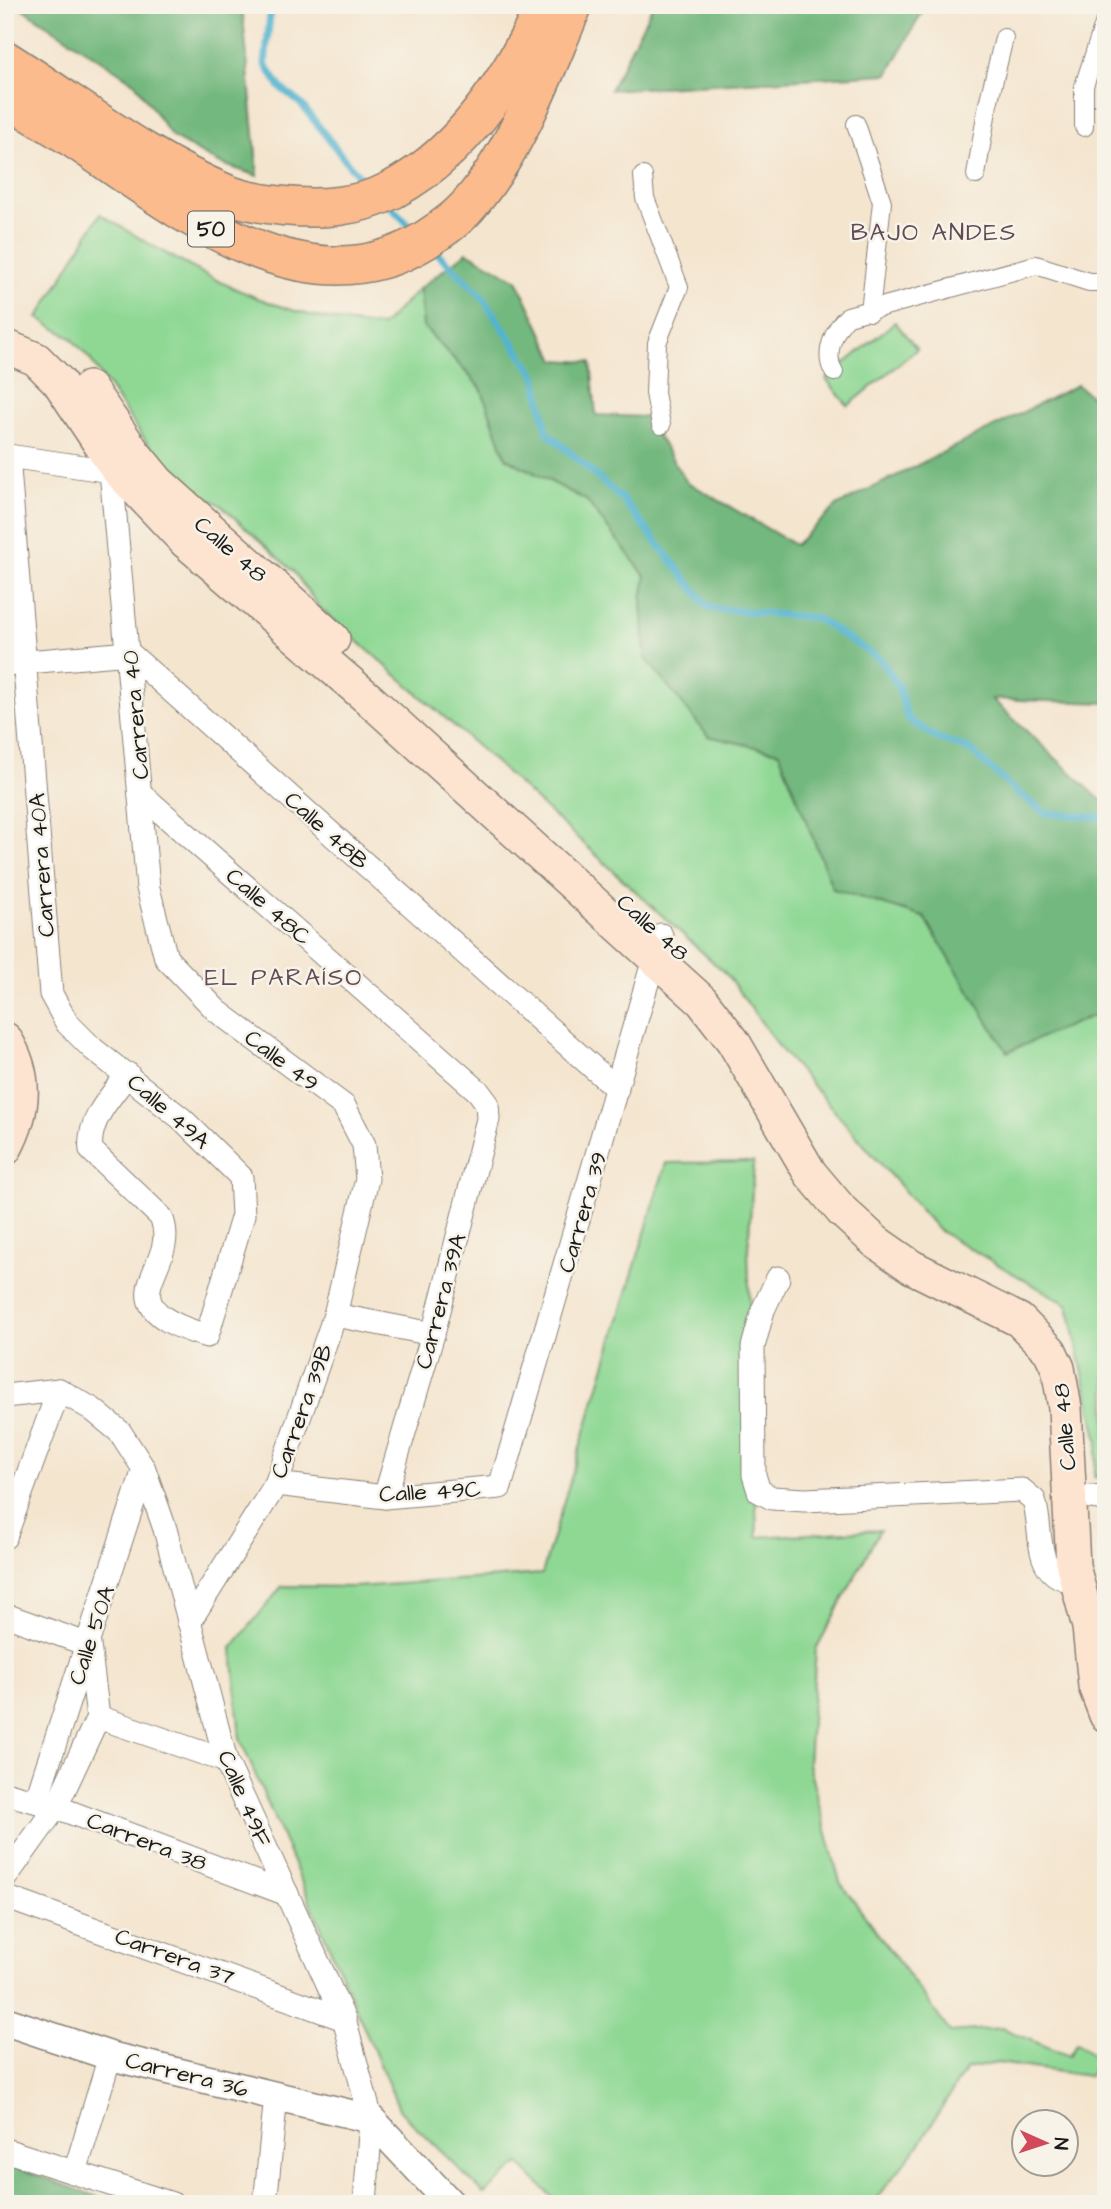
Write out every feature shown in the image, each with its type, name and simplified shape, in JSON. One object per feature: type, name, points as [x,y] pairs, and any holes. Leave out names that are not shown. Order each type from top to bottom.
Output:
[{"type":"highway","name":"50","points":[[5,60],[163,161],[228,194],[265,204],[308,208],[350,205],[392,191],[430,163],[480,116],[523,53],[545,5]]},
{"type":"highway","name":"50","points":[[5,96],[149,191],[210,228],[252,248],[289,259],[348,266],[376,262],[404,252],[433,235],[466,208],[496,169],[521,123],[573,5]]},
{"type":"main road","name":"Calle 48","points":[[5,325],[32,333],[63,355],[120,464]]},
{"type":"main road","name":"Calle 48","points":[[5,346],[36,359],[59,382],[120,464],[200,523],[447,739],[658,946],[738,1009],[830,1162],[869,1207],[921,1247],[1031,1301],[1067,1335],[1085,1384],[1099,1498],[1089,1628]]},
{"type":"main road","name":"Calle 48","points":[[658,946],[724,1028],[810,1172],[842,1211],[876,1242],[912,1267],[1019,1320],[1050,1351],[1058,1368],[1064,1397],[1073,1566],[1089,1628],[1095,1686],[1106,1715]]},
{"type":"main road","points":[[5,1039],[19,1060],[23,1097],[17,1123],[5,1149]]},
{"type":"street","points":[[1084,127],[1084,86],[1106,18]]},
{"type":"street","points":[[976,175],[988,104],[1004,38]]},
{"type":"street","points":[[856,124],[882,202],[870,312]]},
{"type":"street","points":[[643,176],[645,198],[679,287],[657,343],[655,393],[661,425]]},
{"type":"street","points":[[834,372],[830,365],[832,337],[838,325],[848,316],[1035,265],[1089,282],[1106,282]]},
{"type":"street","name":"Carrera 40A","points":[[93,1049],[66,1023],[51,994],[16,663],[8,456],[120,464]]},
{"type":"street","name":"Carrera 40","points":[[120,464],[130,653],[148,888],[166,958]]},
{"type":"street","points":[[16,663],[130,653]]},
{"type":"street","name":"Calle 48B","points":[[130,653],[617,1089]]},
{"type":"street","name":"Calle 48C","points":[[142,795],[478,1091],[487,1103]]},
{"type":"street","name":"Carrera 39","points":[[500,1487],[658,946]]},
{"type":"street","name":"Calle 49","points":[[166,958],[217,1011],[344,1106],[364,1145],[367,1179]]},
{"type":"street","name":"Calle 49A","points":[[93,1049],[128,1074],[181,1119],[241,1177],[243,1215],[196,1333],[153,1308],[149,1298],[149,1279],[167,1240],[161,1217],[91,1150],[90,1139],[104,1104],[128,1074]]},
{"type":"street","name":"Carrera 39A","points":[[385,1497],[433,1334],[488,1119],[487,1103]]},
{"type":"street","name":"Carrera 39B","points":[[188,1622],[276,1484],[335,1315],[367,1179]]},
{"type":"street","points":[[778,1278],[763,1310],[753,1348],[754,1475],[759,1491],[772,1498],[805,1500],[1022,1490],[1034,1500],[1046,1567],[1059,1579],[1077,1581]]},
{"type":"street","points":[[335,1315],[433,1334]]},
{"type":"street","points":[[5,1396],[59,1390],[92,1409],[121,1432],[144,1469]]},
{"type":"street","points":[[5,1537],[59,1390]]},
{"type":"street","name":"Calle 49F","points":[[144,1469],[165,1529],[226,1761],[344,2019],[371,2119],[365,2204]]},
{"type":"street","name":"Calle 50A","points":[[5,1878],[46,1804],[89,1645],[144,1469]]},
{"type":"street","name":"Calle 49C","points":[[276,1484],[385,1497],[500,1487]]},
{"type":"street","points":[[5,1615],[89,1645],[98,1717],[46,1804]]},
{"type":"street","points":[[98,1717],[226,1761]]},
{"type":"street","name":"Carrera 38","points":[[5,1793],[46,1804],[287,1894]]},
{"type":"street","name":"Carrera 37","points":[[5,1897],[344,2019]]},
{"type":"street","name":"Carrera 36","points":[[5,2021],[110,2056],[371,2119]]},
{"type":"street","points":[[75,2172],[110,2056]]},
{"type":"street","points":[[265,2204],[276,2096]]},
{"type":"street","points":[[371,2119],[451,2204]]},
{"type":"street","points":[[5,2150],[172,2204]]},
{"type":"green space","points":[[17,5],[242,5],[258,176],[219,163],[172,137],[135,83]]},
{"type":"green space","points":[[653,5],[926,5],[888,74],[610,90]]},
{"type":"green space","points":[[100,214],[200,272],[270,303],[306,314],[343,322],[382,326],[420,288],[423,326],[481,388],[506,458],[586,500],[646,577],[642,599],[708,736],[779,752],[833,889],[924,917],[1007,1051],[1106,1010],[1106,1479],[1094,1477],[1098,1442],[1068,1305],[938,1230],[783,1052],[727,975],[475,744],[320,608],[293,571],[222,506],[178,480],[142,436],[90,359],[71,338],[38,318]]},
{"type":"green space","points":[[467,252],[517,280],[555,360],[591,362],[596,415],[646,417],[686,481],[795,545],[838,505],[1077,385],[1106,408],[1106,703],[992,699],[1106,805],[1106,1010],[1007,1052],[924,917],[833,889],[779,752],[708,736],[645,657],[642,599],[646,577],[586,500],[506,458],[481,388],[423,326],[420,288]]},
{"type":"green space","points":[[895,322],[917,349],[848,406],[826,379]]},
{"type":"green space","points":[[754,1162],[748,1250],[757,1537],[880,1530],[816,1649],[808,1764],[840,1882],[950,2032],[1002,2028],[1069,2056],[1077,2043],[1101,2061],[1088,2076],[998,2063],[966,2069],[919,2145],[872,2204],[559,2204],[519,2164],[484,2194],[400,2111],[240,1739],[232,1648],[282,1586],[355,1587],[542,1574],[666,1163]]},
{"type":"green space","points":[[5,2164],[118,2204],[5,2204]]},
{"type":"waterway","points":[[271,5],[265,64],[280,87],[302,105],[349,165],[370,187]]},
{"type":"waterway","points":[[389,205],[415,231]]},
{"type":"waterway","points":[[433,249],[479,293],[536,376],[547,432],[623,500],[709,608],[816,618],[881,660],[898,686],[908,719],[937,738],[969,749],[1013,789],[1045,813],[1106,818]]},
{"type":"district","name":"BAJO ANDES","points":[[934,232]]},
{"type":"district","name":"EL PARAÍSO","points":[[284,977]]}]
